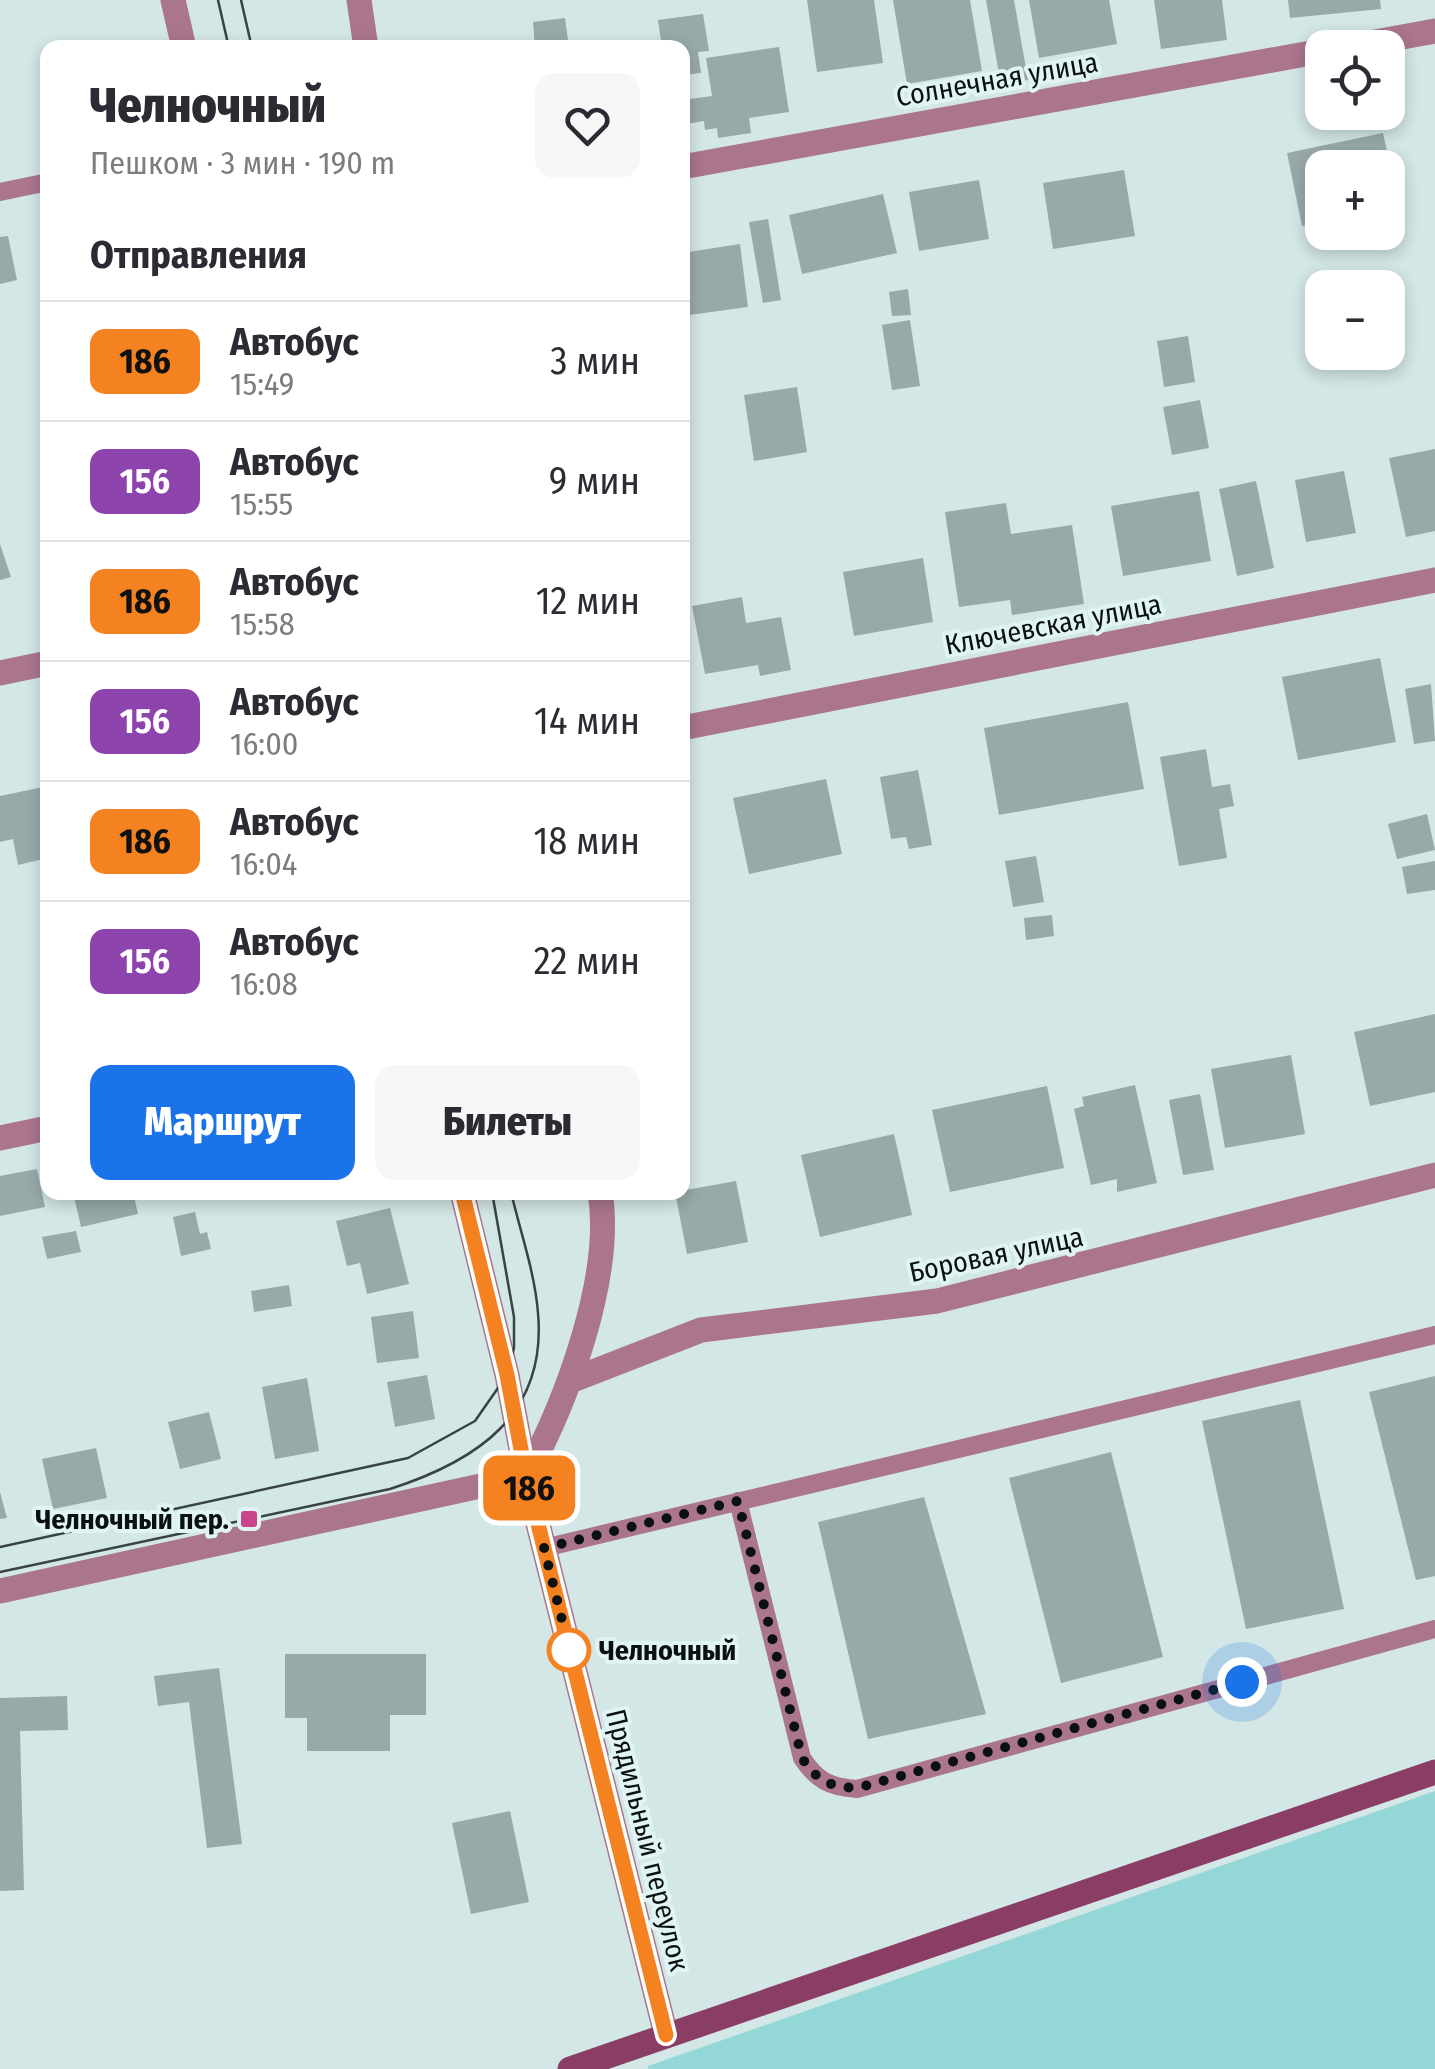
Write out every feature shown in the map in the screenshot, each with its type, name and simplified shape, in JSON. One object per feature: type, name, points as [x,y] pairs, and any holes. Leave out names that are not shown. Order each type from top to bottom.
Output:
[{"type":"main road","points":[[570,2069],[1435,1772]]},
{"type":"street","points":[[173,0],[182,40]]},
{"type":"street","points":[[360,0],[365,40]]},
{"type":"street","points":[[1405,36],[1435,30]]},
{"type":"street","name":"Солнечная улица","points":[[690,166],[1305,54]]},
{"type":"street","name":"Ключевская улица","points":[[690,726],[1435,580]]},
{"type":"street","points":[[0,673],[40,665]]},
{"type":"street","points":[[0,1138],[40,1130]]},
{"type":"street","name":"Боровая улица","points":[[570,1381],[701,1330],[936,1302],[1435,1175]]},
{"type":"street","name":"Прядильный переулок","points":[[464,1200],[507,1375],[526,1476],[666,2035]]},
{"type":"street","points":[[0,1591],[526,1476],[552,1430],[570,1381],[602,1252],[600,1200]]},
{"type":"lane","points":[[0,192],[40,184]]},
{"type":"lane","points":[[544,1548],[1435,1335]]},
{"type":"lane","points":[[738,1501],[802,1758],[814,1776],[833,1787],[857,1788],[1435,1630]]},
{"type":"shaded area","points":[[1435,1791],[1435,2069],[648,2069],[648,2066]]},
{"type":"building","points":[[807,0],[874,0],[883,63],[817,72]]},
{"type":"building","points":[[893,0],[970,0],[982,71],[907,84]]},
{"type":"building","points":[[986,0],[1014,0],[1028,80],[1001,85]]},
{"type":"building","points":[[1029,0],[1109,0],[1117,44],[1039,58]]},
{"type":"building","points":[[1154,0],[1222,0],[1227,40],[1161,49]]},
{"type":"building","points":[[1288,0],[1380,0],[1381,9],[1290,18]]},
{"type":"building","points":[[703,14],[709,51],[698,52],[701,73],[690,74],[690,40],[661,40],[658,20]]},
{"type":"building","points":[[565,18],[568,40],[534,40],[533,22]]},
{"type":"building","points":[[779,47],[789,112],[749,118],[751,133],[718,138],[717,128],[705,130],[704,121],[690,123],[690,99],[712,96],[706,58]]},
{"type":"building","points":[[1383,133],[1387,150],[1305,150],[1302,226],[1287,153]]},
{"type":"building","points":[[1124,170],[1135,236],[1053,249],[1043,183]]},
{"type":"building","points":[[979,180],[989,239],[919,251],[909,192]]},
{"type":"building","points":[[883,194],[897,253],[802,274],[789,215]]},
{"type":"building","points":[[768,219],[781,300],[763,303],[749,222]]},
{"type":"building","points":[[8,236],[17,280],[0,284],[0,237]]},
{"type":"building","points":[[740,244],[748,307],[690,315],[690,252]]},
{"type":"building","points":[[908,289],[911,315],[892,316],[889,292]]},
{"type":"building","points":[[910,320],[920,386],[892,390],[882,325]]},
{"type":"building","points":[[1188,336],[1195,382],[1164,387],[1157,341]]},
{"type":"building","points":[[797,387],[807,452],[754,461],[744,395]]},
{"type":"building","points":[[1200,400],[1209,448],[1172,455],[1163,407]]},
{"type":"building","points":[[1435,449],[1435,531],[1406,537],[1389,458]]},
{"type":"building","points":[[1344,471],[1356,533],[1306,542],[1295,480]]},
{"type":"building","points":[[1256,481],[1274,568],[1237,576],[1219,489]]},
{"type":"building","points":[[1199,491],[1211,561],[1123,576],[1111,506]]},
{"type":"building","points":[[1006,503],[1011,534],[1072,525],[1084,604],[1012,615],[1010,600],[959,607],[945,512]]},
{"type":"building","points":[[0,544],[11,577],[0,580]]},
{"type":"building","points":[[923,558],[933,622],[854,636],[843,572]]},
{"type":"building","points":[[742,597],[746,623],[781,617],[791,670],[760,676],[758,665],[705,674],[692,606]]},
{"type":"building","points":[[1380,658],[1396,742],[1298,760],[1282,677]]},
{"type":"building","points":[[1431,684],[1435,741],[1414,744],[1405,689]]},
{"type":"building","points":[[1128,702],[1144,789],[999,815],[984,728]]},
{"type":"building","points":[[1206,749],[1212,787],[1230,784],[1234,806],[1219,809],[1227,858],[1179,866],[1160,757]]},
{"type":"building","points":[[918,770],[932,845],[909,849],[906,837],[891,839],[880,777]]},
{"type":"building","points":[[826,779],[842,854],[749,874],[733,798]]},
{"type":"building","points":[[40,788],[40,860],[18,865],[13,839],[0,842],[0,796]]},
{"type":"building","points":[[1427,814],[1435,850],[1397,859],[1388,824]]},
{"type":"building","points":[[1036,856],[1044,902],[1013,907],[1005,861]]},
{"type":"building","points":[[1435,861],[1435,890],[1407,894],[1402,867]]},
{"type":"building","points":[[1052,915],[1054,936],[1026,940],[1024,918]]},
{"type":"building","points":[[1435,1014],[1435,1092],[1370,1106],[1354,1032]]},
{"type":"building","points":[[1291,1055],[1305,1134],[1225,1148],[1211,1069]]},
{"type":"building","points":[[1135,1085],[1157,1183],[1117,1192],[1117,1179],[1091,1185],[1074,1109],[1084,1106],[1082,1097]]},
{"type":"building","points":[[1047,1086],[1064,1168],[950,1192],[932,1110]]},
{"type":"building","points":[[1200,1094],[1214,1170],[1183,1175],[1169,1100]]},
{"type":"building","points":[[894,1134],[912,1215],[820,1237],[801,1155]]},
{"type":"building","points":[[37,1169],[40,1200],[45,1207],[0,1216],[0,1176]]},
{"type":"building","points":[[736,1181],[748,1242],[687,1254],[677,1200],[690,1200],[690,1189]]},
{"type":"building","points":[[75,1200],[135,1200],[138,1214],[81,1227]]},
{"type":"building","points":[[390,1208],[409,1284],[367,1294],[360,1263],[347,1266],[336,1221]]},
{"type":"building","points":[[195,1212],[200,1234],[207,1232],[211,1249],[181,1256],[173,1217]]},
{"type":"building","points":[[76,1231],[81,1252],[47,1259],[42,1237]]},
{"type":"building","points":[[289,1285],[292,1306],[254,1312],[251,1291]]},
{"type":"building","points":[[413,1311],[419,1358],[377,1363],[371,1317]]},
{"type":"building","points":[[427,1375],[435,1419],[395,1427],[387,1382]]},
{"type":"building","points":[[1435,1376],[1435,1576],[1416,1580],[1369,1392]]},
{"type":"building","points":[[307,1378],[319,1451],[275,1459],[262,1387]]},
{"type":"building","points":[[1300,1400],[1344,1609],[1246,1629],[1202,1421]]},
{"type":"building","points":[[209,1412],[221,1459],[180,1469],[168,1422]]},
{"type":"building","points":[[96,1448],[107,1498],[53,1509],[42,1459]]},
{"type":"building","points":[[1111,1452],[1163,1657],[1061,1683],[1009,1478]]},
{"type":"building","points":[[0,1492],[7,1518],[0,1519]]},
{"type":"building","points":[[924,1497],[986,1714],[868,1739],[818,1522]]},
{"type":"building","points":[[285,1654],[426,1654],[426,1715],[390,1715],[390,1751],[307,1751],[307,1718],[285,1718]]},
{"type":"building","points":[[219,1668],[242,1844],[207,1848],[189,1702],[158,1706],[154,1676]]},
{"type":"building","points":[[67,1696],[68,1730],[20,1731],[24,1890],[0,1891],[0,1698]]},
{"type":"building","points":[[510,1811],[529,1902],[471,1914],[452,1823]]},
{"type":"tram line","points":[[218,0],[227,40]]},
{"type":"tram line","points":[[241,0],[250,40]]},
{"type":"tram line","points":[[0,1547],[408,1458],[475,1421],[507,1375],[514,1348],[514,1317],[493,1200]]},
{"type":"tram line","points":[[0,1572],[390,1489],[422,1478],[477,1448],[500,1429],[518,1406],[531,1380],[538,1349],[534,1283],[513,1200]]},
{"type":"bus line","name":"186","points":[[464,1200],[507,1375],[526,1476],[666,2035]]},
{"type":"place","name":"Челночный пер.","points":[[249,1519]]},
{"type":"place","name":"Челночный","points":[[569,1650]]},
{"type":"route","points":[[569,1650],[572,1660],[544,1548],[738,1501],[802,1758],[814,1776],[833,1787],[857,1788],[1242,1682]]}]
